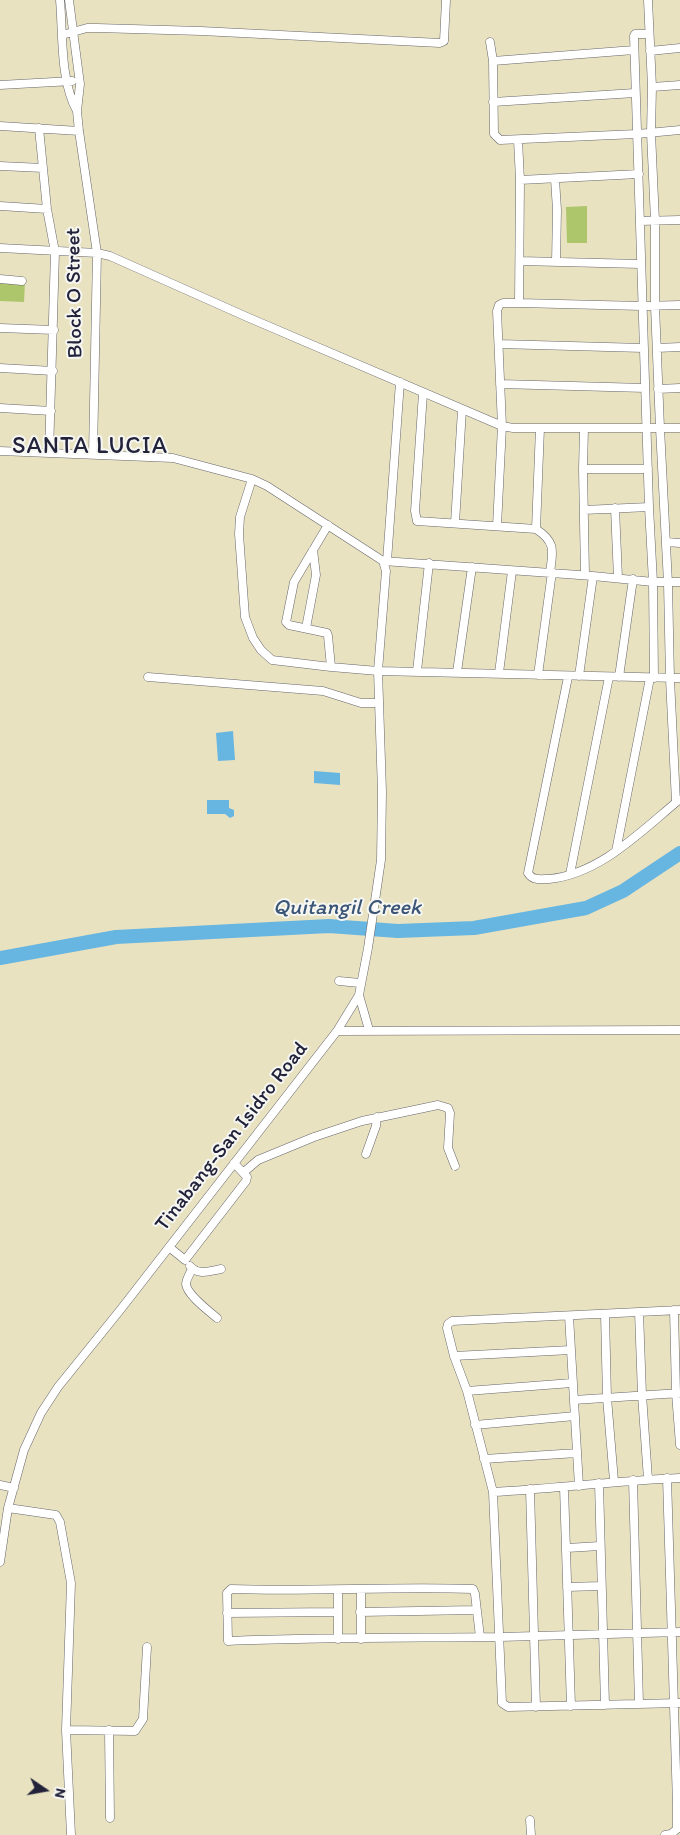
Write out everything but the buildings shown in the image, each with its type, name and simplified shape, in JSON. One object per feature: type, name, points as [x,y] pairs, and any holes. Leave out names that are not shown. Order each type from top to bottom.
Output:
[{"type":"street","points":[[60,0],[62,35],[70,95],[77,111]]},
{"type":"street","points":[[69,0],[79,80],[80,96],[77,111]]},
{"type":"street","points":[[62,35],[90,28],[107,28],[440,43],[444,42],[445,35],[446,0]]},
{"type":"street","points":[[568,676],[528,873],[537,880],[570,874],[599,864],[678,801],[670,678],[668,582],[658,389],[655,221],[651,133],[652,87],[648,34],[648,0]]},
{"type":"street","points":[[616,851],[652,678],[653,582],[640,264],[639,174],[634,50],[634,35],[648,34]]},
{"type":"street","points":[[490,42],[493,61],[494,134],[496,137],[503,140],[518,140],[680,130]]},
{"type":"street","points":[[650,51],[680,48]]},
{"type":"street","points":[[493,61],[634,50]]},
{"type":"street","points":[[0,85],[79,80]]},
{"type":"street","points":[[652,87],[680,85]]},
{"type":"street","points":[[493,102],[635,93]]},
{"type":"street","name":"Block O Street","points":[[77,111],[97,253],[93,454]]},
{"type":"street","points":[[0,126],[79,131]]},
{"type":"street","points":[[39,128],[55,252],[49,453]]},
{"type":"street","points":[[518,140],[520,180],[519,303]]},
{"type":"street","points":[[0,166],[43,168]]},
{"type":"street","points":[[520,180],[639,174]]},
{"type":"street","points":[[555,179],[557,210],[556,262]]},
{"type":"street","points":[[0,206],[48,209]]},
{"type":"street","points":[[640,221],[680,220]]},
{"type":"street","points":[[0,248],[97,253],[110,256],[247,318],[502,426],[513,428],[680,428]]},
{"type":"street","points":[[520,261],[640,264]]},
{"type":"street","points":[[0,279],[22,281]]},
{"type":"street","points":[[497,526],[502,426],[497,311],[499,305],[503,303],[519,303],[680,305]]},
{"type":"street","points":[[0,328],[54,330]]},
{"type":"street","points":[[499,344],[643,348]]},
{"type":"street","points":[[657,348],[680,347]]},
{"type":"street","points":[[0,368],[52,371]]},
{"type":"street","points":[[369,1030],[359,994],[368,948],[381,850],[382,792],[378,671],[400,382]]},
{"type":"street","points":[[500,384],[645,388]]},
{"type":"street","points":[[658,389],[680,388]]},
{"type":"street","points":[[423,393],[415,516],[417,521],[536,529],[545,536],[552,547],[551,572],[538,675]]},
{"type":"street","points":[[0,408],[51,411]]},
{"type":"street","points":[[455,523],[462,410]]},
{"type":"street","points":[[536,529],[540,428]]},
{"type":"street","points":[[578,676],[589,575],[584,510],[584,428]]},
{"type":"street","points":[[0,451],[173,458],[252,479],[267,486],[385,561],[512,571],[551,572],[653,582],[680,582]]},
{"type":"street","points":[[583,469],[648,469]]},
{"type":"street","points":[[252,479],[240,517],[238,534],[245,617],[253,638],[261,650],[272,660],[332,668],[378,671],[680,678]]},
{"type":"street","points":[[584,510],[649,507]]},
{"type":"street","points":[[614,508],[618,578]]},
{"type":"street","points":[[328,525],[294,582],[286,622],[289,625],[326,633],[332,668]]},
{"type":"street","points":[[666,542],[680,543]]},
{"type":"street","points":[[306,628],[316,575],[313,550]]},
{"type":"street","points":[[417,671],[429,563]]},
{"type":"street","points":[[457,672],[472,567]]},
{"type":"street","points":[[498,673],[512,571]]},
{"type":"street","points":[[619,677],[633,579]]},
{"type":"street","points":[[148,677],[322,691],[356,702],[379,703]]},
{"type":"street","points":[[570,874],[610,677]]},
{"type":"street","points":[[339,982],[360,983]]},
{"type":"street","points":[[337,1032],[359,994]]},
{"type":"street","name":"Tinabang-San Isidro Road","points":[[0,1562],[3,1529],[8,1508],[31,1432],[51,1396],[337,1032],[369,1030],[680,1030]]},
{"type":"street","points":[[244,1172],[258,1160],[274,1152],[362,1121],[438,1105],[448,1108],[451,1118],[448,1148],[455,1166]]},
{"type":"street","points":[[366,1154],[376,1126],[377,1117]]},
{"type":"street","points":[[185,1260],[246,1181],[247,1178],[244,1172],[234,1162]]},
{"type":"street","points":[[169,1247],[185,1260],[192,1269],[201,1272],[221,1269]]},
{"type":"street","points":[[192,1269],[186,1283],[188,1289],[198,1302],[217,1318]]},
{"type":"street","points":[[677,1703],[536,1707],[508,1707],[502,1704],[493,1492],[467,1391],[454,1356],[447,1328],[448,1324],[452,1321],[677,1310],[680,1444]]},
{"type":"street","points":[[639,1312],[648,1479]]},
{"type":"street","points":[[605,1314],[607,1398],[614,1481]]},
{"type":"street","points":[[570,1316],[572,1383],[579,1486]]},
{"type":"street","points":[[454,1356],[571,1350]]},
{"type":"street","points":[[467,1391],[572,1383]]},
{"type":"street","points":[[574,1400],[678,1393]]},
{"type":"street","points":[[475,1425],[575,1416]]},
{"type":"street","points":[[484,1459],[576,1453]]},
{"type":"street","points":[[665,1835],[671,1834],[677,1829],[679,1804],[676,1632],[667,1478]]},
{"type":"street","points":[[493,1492],[579,1486],[614,1481],[680,1478]]},
{"type":"street","points":[[633,1480],[639,1704]]},
{"type":"street","points":[[600,1483],[605,1705]]},
{"type":"street","points":[[0,1485],[14,1488]]},
{"type":"street","points":[[564,1487],[571,1706]]},
{"type":"street","points":[[530,1489],[536,1707]]},
{"type":"street","points":[[8,1508],[56,1516],[60,1522],[71,1583],[66,1730],[71,1835]]},
{"type":"street","points":[[567,1548],[600,1546]]},
{"type":"street","points":[[567,1587],[601,1586]]},
{"type":"street","points":[[480,1637],[473,1590],[449,1588],[361,1590],[231,1589],[227,1593],[228,1641],[500,1637],[676,1632]]},
{"type":"street","points":[[338,1590],[338,1639]]},
{"type":"street","points":[[361,1590],[361,1639]]},
{"type":"street","points":[[360,1612],[476,1610]]},
{"type":"street","points":[[227,1613],[337,1612]]},
{"type":"street","points":[[66,1730],[135,1731],[142,1722],[147,1647]]},
{"type":"street","points":[[108,1730],[110,1818]]},
{"type":"street","points":[[530,1820],[531,1835]]},
{"type":"green space","points":[[587,206],[587,243],[567,243],[566,207]]},
{"type":"green space","points":[[0,282],[25,282],[24,302],[0,301]]},
{"type":"water","points":[[233,731],[235,760],[218,761],[216,733]]},
{"type":"water","points":[[314,771],[340,773],[340,785],[314,783]]},
{"type":"water","points":[[207,800],[229,800],[229,808],[234,810],[234,816],[230,818],[225,814],[207,814]]},
{"type":"waterway","name":"Quitangil Creek","points":[[0,958],[116,937],[329,926],[398,931],[474,928],[586,908],[623,891],[680,853]]},
{"type":"district","name":"SANTA LUCIA","points":[[90,447]]}]
